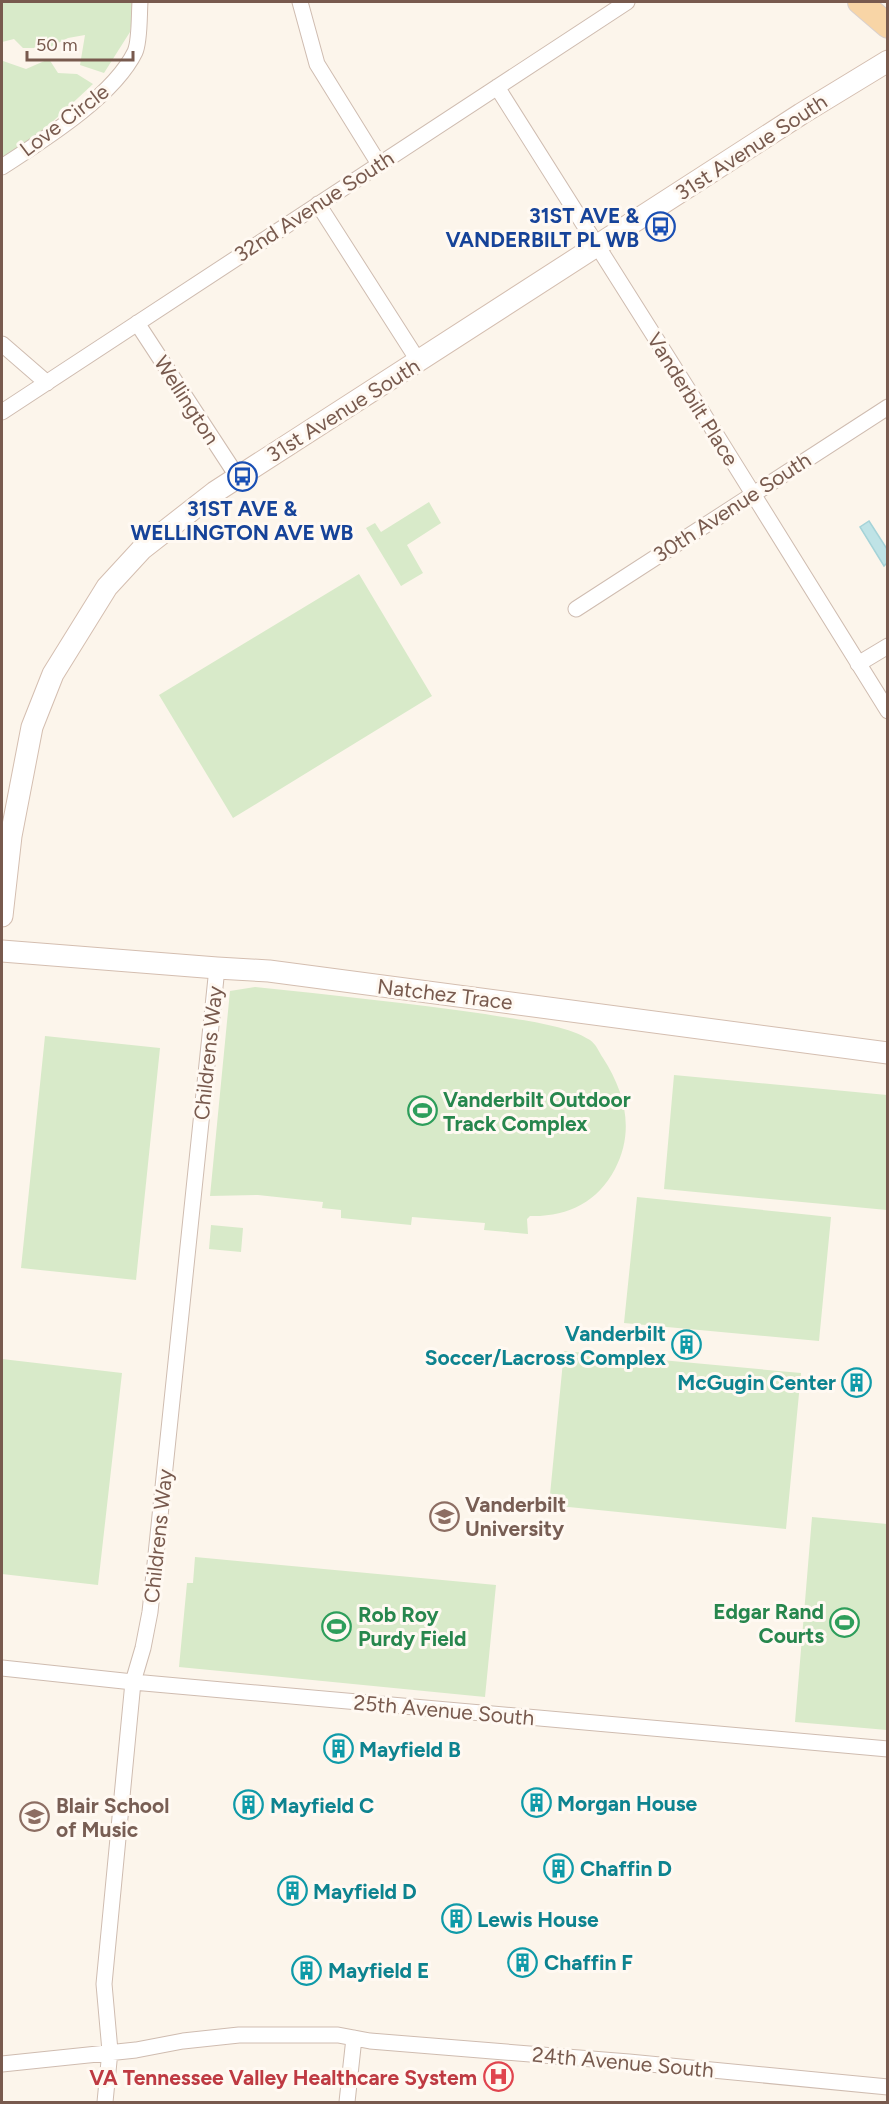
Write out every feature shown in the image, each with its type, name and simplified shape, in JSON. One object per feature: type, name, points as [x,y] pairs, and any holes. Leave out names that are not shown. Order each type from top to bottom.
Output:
[{"type":"main road","points":[[860,2],[888,26]]},
{"type":"main road","name":"31st Avenue South","points":[[2,916],[11,836],[32,727],[53,674],[107,587],[142,549],[237,476],[419,362],[801,114],[888,61]]},
{"type":"main road","name":"Natchez Trace","points":[[2,951],[216,969],[269,971],[888,1053]]},
{"type":"street","name":"Love Circle","points":[[2,167],[52,134],[118,79],[136,50],[140,2]]},
{"type":"street","points":[[300,2],[317,64],[379,164]]},
{"type":"street","name":"32nd Avenue South","points":[[2,412],[627,2]]},
{"type":"street","name":"Vanderbilt Place","points":[[496,87],[888,711]]},
{"type":"street","points":[[318,204],[419,362]]},
{"type":"street","name":"Wellington","points":[[137,323],[237,476]]},
{"type":"street","points":[[2,344],[47,383]]},
{"type":"street","name":"30th Avenue South","points":[[576,609],[888,407]]},
{"type":"street","points":[[858,664],[888,646]]},
{"type":"street","name":"Childrens Way","points":[[105,2103],[110,2051],[104,1984],[133,1682],[150,1612],[216,969]]},
{"type":"street","name":"25th Avenue South","points":[[2,1668],[133,1682],[888,1749]]},
{"type":"street","name":"24th Avenue South","points":[[2,2064],[136,2050],[183,2041],[239,2035],[338,2035],[370,2041],[629,2062],[888,2087]]},
{"type":"street","points":[[347,2103],[354,2038]]},
{"type":"green space","points":[[2,2],[135,2],[130,32],[104,73],[80,65],[85,35],[68,38],[48,48],[23,48],[14,39],[2,42]]},
{"type":"green space","points":[[2,56],[3,61],[26,69],[49,59],[58,73],[77,74],[93,84],[34,139],[2,158]]},
{"type":"green space","points":[[429,502],[441,523],[407,545],[423,573],[401,586],[366,528],[375,523],[381,532]]},
{"type":"green space","points":[[359,574],[432,696],[233,818],[159,695]]},
{"type":"green space","name":"Vanderbilt Outdoor Track Complex","points":[[255,987],[485,1014],[539,1023],[580,1034],[596,1046],[611,1071],[622,1098],[626,1126],[625,1140],[615,1169],[599,1191],[580,1206],[556,1214],[530,1216],[527,1219],[528,1234],[484,1230],[485,1223],[412,1217],[411,1225],[341,1218],[341,1210],[322,1208],[323,1202],[258,1195],[210,1196],[230,991]]},
{"type":"green space","points":[[45,1036],[160,1048],[136,1280],[21,1268]]},
{"type":"green space","points":[[674,1075],[887,1095],[887,1210],[664,1189]]},
{"type":"green space","points":[[637,1197],[831,1217],[819,1341],[624,1323]]},
{"type":"green space","points":[[211,1225],[243,1228],[241,1252],[209,1249]]},
{"type":"green space","points":[[564,1351],[801,1373],[786,1529],[549,1505]]},
{"type":"green space","points":[[2,1359],[122,1373],[98,1585],[2,1574]]},
{"type":"green space","name":"Edgar Rand Courts","points":[[812,1517],[887,1524],[887,1730],[795,1722]]},
{"type":"green space","name":"Rob Roy Purdy Field","points":[[195,1557],[496,1585],[485,1697],[179,1667],[187,1583],[193,1583]]},
{"type":"water","points":[[869,521],[887,549],[887,563],[884,566],[860,527]]},
{"type":"place","name":"31ST AVE & VANDERBILT PL WB","points":[[660,227]]},
{"type":"place","name":"31ST AVE & WELLINGTON AVE WB","points":[[242,477]]},
{"type":"place","name":"Vanderbilt Outdoor Track Complex","points":[[422,1111]]},
{"type":"place","name":"Vanderbilt Soccer/Lacross Complex","points":[[687,1345]]},
{"type":"place","name":"McGugin Center","points":[[857,1382]]},
{"type":"place","name":"Vanderbilt University","points":[[444,1516]]},
{"type":"place","name":"Edgar Rand Courts","points":[[845,1623]]},
{"type":"place","name":"Rob Roy Purdy Field","points":[[337,1626]]},
{"type":"place","name":"Mayfield B","points":[[338,1749]]},
{"type":"place","name":"Morgan House","points":[[536,1803]]},
{"type":"place","name":"Mayfield C","points":[[249,1805]]},
{"type":"place","name":"Blair School of Music","points":[[35,1817]]},
{"type":"place","name":"Chaffin D","points":[[559,1868]]},
{"type":"place","name":"Mayfield D","points":[[292,1891]]},
{"type":"place","name":"Lewis House","points":[[456,1919]]},
{"type":"place","name":"Chaffin F","points":[[523,1962]]},
{"type":"place","name":"Mayfield E","points":[[307,1970]]},
{"type":"place","name":"VA Tennessee Valley Healthcare System","points":[[498,2077]]}]
